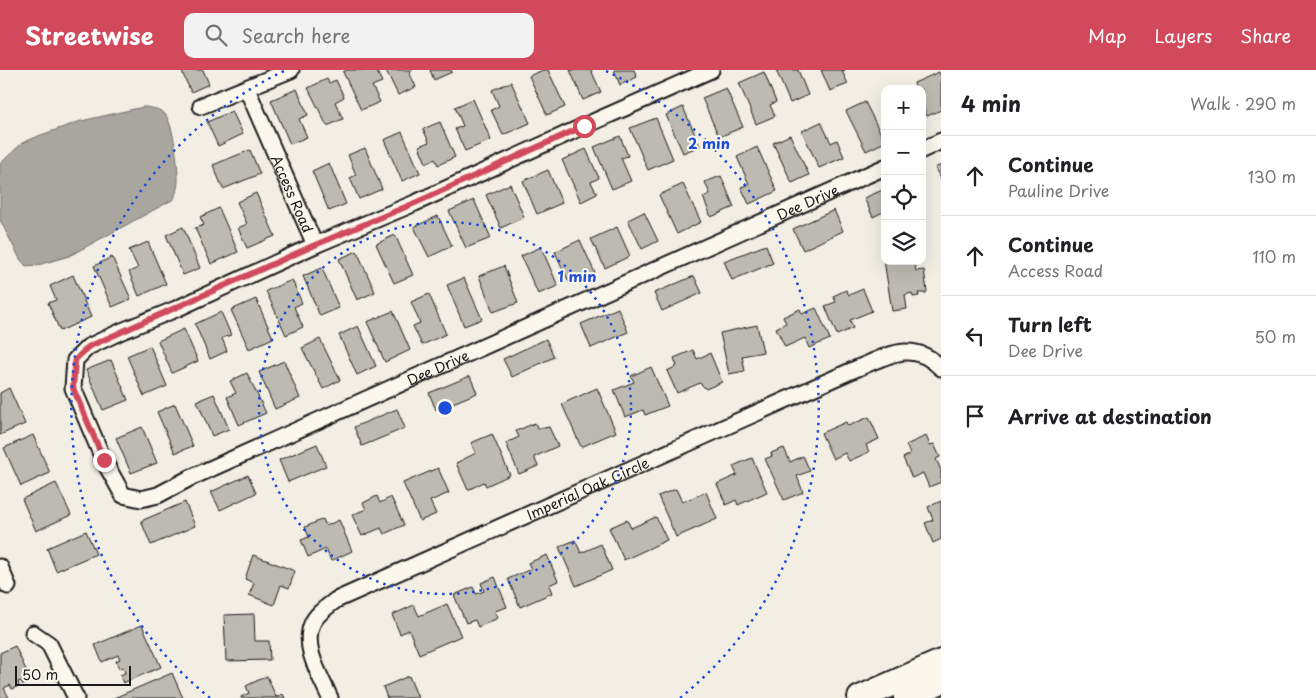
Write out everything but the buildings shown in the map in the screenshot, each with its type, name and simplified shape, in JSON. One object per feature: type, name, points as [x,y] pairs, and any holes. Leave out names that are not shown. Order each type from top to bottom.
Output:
[{"type":"main road","points":[[860,698],[941,662]]},
{"type":"main road","points":[[906,698],[941,681]]},
{"type":"street","points":[[201,106],[292,70]]},
{"type":"street","points":[[315,245],[415,203],[711,70]]},
{"type":"street","name":"Access Road","points":[[75,360],[88,347],[315,245],[247,89]]},
{"type":"street","points":[[926,148],[941,141]]},
{"type":"street","name":"Dee Drive","points":[[75,360],[73,388],[104,460],[123,495],[141,499],[158,495],[190,478],[881,169]]},
{"type":"street","name":"Imperial Oak Circle","points":[[330,698],[312,657],[309,641],[312,624],[321,611],[336,600],[898,352],[915,351],[933,359],[941,368]]},
{"type":"street","points":[[0,567],[8,586]]},
{"type":"street","points":[[33,632],[49,644],[76,698]]},
{"type":"shaded area","points":[[143,107],[163,112],[171,127],[178,173],[178,185],[174,199],[69,256],[38,265],[26,266],[20,259],[0,220],[0,164],[22,143],[41,135],[81,121]]},
{"type":"route","points":[[104,460],[73,388],[75,360],[88,347],[315,245],[415,203],[584,126]]}]
